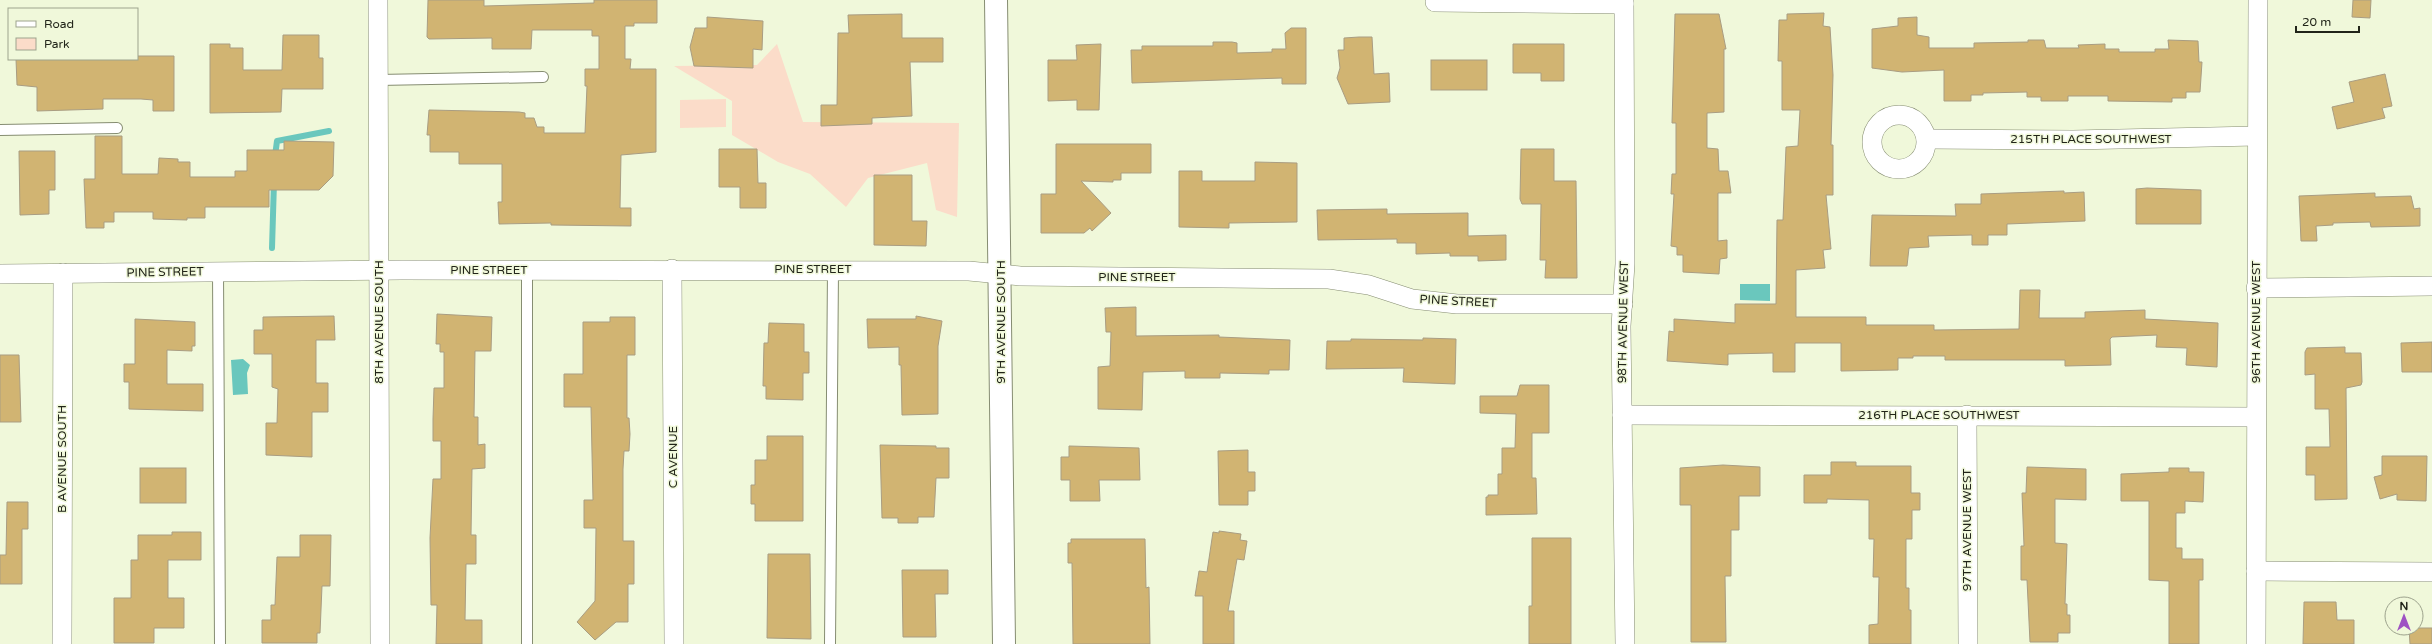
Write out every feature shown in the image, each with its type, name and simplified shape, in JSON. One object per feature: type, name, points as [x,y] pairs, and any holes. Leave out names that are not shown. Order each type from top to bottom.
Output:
[{"type":"main road","name":"9TH AVENUE SOUTH","points":[[996,0],[1001,275],[1004,644]]},
{"type":"street","name":"8TH AVENUE SOUTH","points":[[378,0],[380,644]]},
{"type":"street","name":"96TH AVENUE WEST","points":[[2256,644],[2256,136],[2258,0]]},
{"type":"street","points":[[1435,1],[1624,2]]},
{"type":"street","name":"98TH AVENUE WEST","points":[[1624,2],[1625,264],[1623,304],[1622,415],[1625,644]]},
{"type":"street","name":"215TH PLACE SOUTHWEST","points":[[1926,139],[2088,140],[2256,136]]},
{"type":"street","name":"PINE STREET","points":[[0,274],[527,269],[832,269],[969,271],[1001,275],[1329,279],[1370,286],[1412,299],[1457,304],[1623,304]]},
{"type":"street","name":"C AVENUE","points":[[672,269],[674,644]]},
{"type":"street","name":"B AVENUE SOUTH","points":[[62,644],[63,273]]},
{"type":"street","points":[[2256,288],[2432,286]]},
{"type":"street","name":"216TH PLACE SOUTHWEST","points":[[1622,415],[2256,417]]},
{"type":"street","name":"97TH AVENUE WEST","points":[[1966,415],[1968,644]]},
{"type":"street","points":[[2256,571],[2432,572]]},
{"type":"lane","points":[[378,80],[543,77]]},
{"type":"lane","points":[[0,130],[117,128]]},
{"type":"lane","points":[[527,269],[527,644]]},
{"type":"lane","points":[[830,644],[832,269]]},
{"type":"lane","points":[[218,271],[220,644]]},
{"type":"green space","points":[[777,44],[803,122],[959,123],[957,217],[936,210],[927,163],[868,178],[846,207],[810,174],[778,162],[732,135],[732,101],[674,66],[757,65]]},
{"type":"green space","points":[[726,99],[726,127],[680,128],[680,100]]},
{"type":"water","points":[[1740,284],[1770,284],[1770,301],[1740,300]]},
{"type":"water","points":[[243,359],[250,365],[247,373],[248,394],[233,395],[231,360]]},
{"type":"building","points":[[428,0],[484,0],[484,6],[594,3],[594,0],[657,0],[657,23],[634,23],[634,26],[625,26],[625,59],[631,59],[630,69],[656,69],[656,152],[621,155],[620,208],[631,208],[631,226],[551,225],[551,223],[499,224],[498,202],[502,202],[502,164],[459,164],[459,152],[430,152],[430,135],[427,135],[429,110],[519,112],[525,113],[525,118],[534,118],[537,127],[544,127],[544,133],[585,133],[587,86],[585,86],[585,69],[599,69],[599,36],[592,36],[592,30],[532,30],[531,49],[492,49],[492,38],[429,39],[427,37]]},
{"type":"building","points":[[2353,0],[2371,0],[2370,18],[2352,17]]},
{"type":"building","points":[[1824,13],[1823,26],[1830,27],[1833,75],[1831,145],[1833,145],[1833,195],[1826,195],[1831,249],[1823,250],[1825,268],[1796,270],[1796,317],[1866,317],[1866,325],[1934,325],[1934,330],[2019,329],[2020,290],[2040,290],[2039,318],[2085,318],[2085,312],[2145,310],[2145,319],[2218,323],[2217,367],[2186,365],[2187,348],[2156,347],[2157,335],[2112,337],[2110,339],[2111,365],[2065,366],[2065,360],[1945,360],[1945,356],[1913,356],[1913,358],[1898,358],[1898,370],[1841,371],[1841,343],[1795,343],[1795,372],[1773,372],[1773,353],[1728,354],[1728,365],[1667,361],[1669,331],[1674,332],[1674,319],[1735,323],[1735,304],[1776,304],[1777,220],[1783,220],[1786,147],[1798,146],[1800,110],[1782,110],[1782,61],[1778,61],[1779,20],[1787,20],[1787,14]]},
{"type":"building","points":[[902,14],[902,38],[943,38],[943,62],[910,62],[912,116],[872,118],[872,124],[821,126],[821,105],[837,105],[838,33],[849,33],[848,15]]},
{"type":"building","points":[[1675,14],[1719,14],[1726,49],[1724,49],[1724,112],[1707,113],[1707,148],[1718,149],[1719,171],[1728,171],[1731,193],[1718,193],[1718,241],[1727,240],[1727,258],[1720,259],[1719,274],[1683,272],[1683,255],[1677,255],[1677,247],[1671,246],[1674,194],[1671,194],[1672,174],[1676,174],[1676,123],[1672,123]]},
{"type":"building","points":[[707,17],[763,21],[762,50],[753,49],[753,68],[694,66],[690,47],[695,28],[707,28]]},
{"type":"building","points":[[1917,17],[1917,35],[1929,37],[1929,48],[1974,48],[1974,43],[2028,42],[2028,40],[2044,40],[2046,48],[2079,48],[2078,45],[2105,44],[2105,49],[2119,49],[2119,52],[2155,52],[2155,49],[2169,49],[2168,40],[2198,41],[2199,62],[2202,62],[2200,92],[2186,92],[2186,98],[2172,98],[2172,102],[2108,101],[2108,96],[2068,96],[2068,101],[2041,101],[2041,97],[2027,97],[2027,92],[1983,93],[1983,95],[1971,95],[1971,101],[1944,101],[1944,70],[1902,72],[1872,68],[1872,29],[1898,26],[1898,18]]},
{"type":"building","points":[[1291,28],[1306,28],[1306,84],[1282,84],[1282,78],[1132,83],[1131,50],[1142,50],[1142,46],[1213,46],[1213,42],[1232,42],[1237,43],[1237,53],[1272,52],[1272,49],[1286,49],[1285,33]]},
{"type":"building","points":[[283,35],[319,35],[319,58],[323,58],[323,89],[282,89],[281,112],[210,113],[210,44],[230,44],[230,48],[243,48],[243,70],[282,70]]},
{"type":"building","points":[[1372,37],[1374,74],[1389,73],[1390,102],[1348,104],[1337,78],[1340,68],[1338,50],[1344,50],[1344,38]]},
{"type":"building","points":[[1101,44],[1099,110],[1077,110],[1077,100],[1048,101],[1048,60],[1077,60],[1076,45]]},
{"type":"building","points":[[1513,44],[1564,44],[1564,81],[1541,81],[1541,73],[1513,73]]},
{"type":"building","points":[[138,56],[174,56],[174,111],[153,111],[153,100],[103,99],[103,109],[37,111],[37,87],[17,85],[16,60],[138,60]]},
{"type":"building","points":[[1431,60],[1487,60],[1487,90],[1431,90]]},
{"type":"building","points":[[2385,74],[2392,106],[2382,108],[2385,118],[2337,129],[2332,107],[2354,102],[2349,82]]},
{"type":"building","points":[[95,136],[122,136],[122,174],[158,174],[159,158],[178,159],[178,162],[190,162],[190,177],[235,177],[235,171],[247,171],[247,150],[284,150],[284,141],[334,142],[333,176],[319,190],[269,190],[269,207],[205,207],[205,218],[187,218],[187,220],[153,219],[153,212],[114,212],[114,222],[104,222],[104,228],[86,228],[84,179],[95,179]]},
{"type":"building","points":[[1056,144],[1151,144],[1151,173],[1121,173],[1121,180],[1113,180],[1113,182],[1081,181],[1111,213],[1092,231],[1090,228],[1084,233],[1041,233],[1041,194],[1056,194]]},
{"type":"building","points":[[719,149],[757,149],[758,183],[766,183],[766,208],[740,208],[740,187],[719,187]]},
{"type":"building","points":[[1521,149],[1554,149],[1554,181],[1576,181],[1577,278],[1545,278],[1546,260],[1540,260],[1541,204],[1522,204],[1520,199]]},
{"type":"building","points":[[19,151],[55,151],[55,190],[49,190],[49,214],[20,215]]},
{"type":"building","points":[[1255,162],[1297,163],[1297,222],[1229,223],[1229,228],[1179,227],[1179,171],[1202,171],[1202,181],[1255,181]]},
{"type":"building","points":[[874,175],[912,175],[912,221],[927,221],[926,246],[874,245]]},
{"type":"building","points":[[2136,189],[2201,190],[2201,224],[2136,224]]},
{"type":"building","points":[[2064,191],[2064,193],[2084,192],[2085,221],[2007,224],[2007,235],[1988,235],[1988,245],[1972,245],[1972,235],[1928,236],[1929,247],[1909,248],[1907,266],[1870,266],[1872,215],[1956,216],[1955,204],[1981,204],[1981,194]]},
{"type":"building","points":[[2375,193],[2375,197],[2411,196],[2414,209],[2420,208],[2420,226],[2371,227],[2370,222],[2333,223],[2333,225],[2316,226],[2317,241],[2301,241],[2299,196]]},
{"type":"building","points":[[1387,209],[1387,214],[1468,213],[1468,236],[1506,235],[1506,260],[1478,261],[1478,256],[1450,256],[1450,253],[1416,254],[1416,243],[1397,243],[1397,239],[1318,240],[1317,210]]},
{"type":"building","points":[[1136,307],[1136,336],[1219,335],[1219,337],[1290,340],[1289,370],[1269,370],[1269,374],[1220,373],[1220,378],[1185,378],[1185,371],[1143,372],[1142,410],[1098,409],[1098,367],[1110,366],[1111,332],[1106,332],[1105,308]]},
{"type":"building","points":[[437,314],[492,317],[491,351],[475,351],[474,417],[478,417],[478,445],[485,444],[485,468],[472,469],[471,535],[476,535],[476,564],[466,564],[465,620],[482,620],[482,644],[436,644],[437,605],[431,605],[430,538],[433,479],[441,479],[441,441],[433,441],[433,419],[434,388],[444,388],[444,352],[440,352],[440,344],[436,344]]},
{"type":"building","points":[[334,316],[335,340],[316,340],[316,383],[328,383],[328,412],[312,412],[312,457],[266,455],[266,423],[277,423],[278,389],[272,387],[272,354],[254,354],[254,330],[263,330],[263,317]]},
{"type":"building","points":[[916,316],[942,321],[938,346],[938,414],[902,415],[901,365],[899,365],[899,347],[868,348],[867,319],[916,319]]},
{"type":"building","points":[[610,317],[635,317],[635,355],[627,355],[627,418],[629,418],[630,434],[629,451],[624,451],[623,469],[623,541],[634,541],[634,584],[628,584],[628,622],[616,622],[595,640],[577,622],[595,601],[596,528],[584,528],[584,500],[593,500],[591,407],[564,407],[564,374],[583,374],[583,322],[610,322]]},
{"type":"building","points":[[135,319],[195,322],[195,346],[192,346],[192,351],[167,350],[167,384],[203,384],[203,411],[129,409],[129,382],[124,382],[124,364],[135,364]]},
{"type":"building","points":[[769,323],[804,324],[804,352],[809,352],[809,373],[803,373],[803,400],[766,399],[766,386],[763,386],[764,343],[768,343]]},
{"type":"building","points":[[1423,338],[1456,339],[1455,384],[1403,382],[1404,368],[1326,369],[1327,341],[1351,341],[1351,339],[1423,340]]},
{"type":"building","points":[[2432,342],[2432,372],[2402,372],[2401,343]]},
{"type":"building","points":[[2345,347],[2345,353],[2361,353],[2362,382],[2361,385],[2346,388],[2347,499],[2315,500],[2315,475],[2306,475],[2306,447],[2330,447],[2329,409],[2315,409],[2315,374],[2305,375],[2305,352],[2307,348]]},
{"type":"building","points":[[0,355],[19,355],[21,422],[0,422]]},
{"type":"building","points":[[1520,385],[1549,385],[1549,433],[1532,433],[1532,478],[1536,478],[1537,514],[1486,515],[1486,497],[1488,497],[1488,495],[1498,495],[1498,474],[1502,474],[1502,448],[1515,448],[1516,414],[1480,413],[1480,396],[1517,396]]},
{"type":"building","points":[[767,436],[803,436],[803,521],[755,521],[755,504],[751,504],[751,485],[755,485],[755,460],[767,460]]},
{"type":"building","points":[[880,445],[936,446],[936,448],[949,448],[949,478],[936,478],[934,517],[918,517],[918,523],[898,523],[898,518],[882,518]]},
{"type":"building","points":[[1069,446],[1139,448],[1140,480],[1099,480],[1100,501],[1070,501],[1070,480],[1061,480],[1061,457],[1069,457]]},
{"type":"building","points":[[1248,450],[1248,472],[1255,472],[1255,491],[1248,491],[1248,505],[1219,505],[1218,451]]},
{"type":"building","points":[[2382,456],[2427,456],[2426,501],[2397,500],[2397,494],[2380,499],[2374,477],[2382,475]]},
{"type":"building","points":[[1831,462],[1856,462],[1856,466],[1911,466],[1911,493],[1920,493],[1920,510],[1912,510],[1912,539],[1906,539],[1906,588],[1909,588],[1909,610],[1911,610],[1911,644],[1869,644],[1869,625],[1878,624],[1879,577],[1873,577],[1874,539],[1869,539],[1869,500],[1827,499],[1827,503],[1804,503],[1804,475],[1831,475]]},
{"type":"building","points":[[1723,465],[1760,467],[1760,496],[1739,496],[1739,530],[1731,530],[1731,576],[1725,576],[1726,642],[1691,642],[1691,505],[1680,505],[1680,468]]},
{"type":"building","points":[[2027,467],[2086,469],[2086,500],[2055,499],[2055,543],[2067,544],[2065,604],[2067,604],[2067,615],[2070,615],[2070,633],[2058,633],[2058,642],[2030,642],[2027,580],[2021,580],[2021,546],[2024,546],[2022,493],[2026,493]]},
{"type":"building","points":[[140,468],[186,468],[186,503],[140,503]]},
{"type":"building","points":[[2169,468],[2189,468],[2189,472],[2204,472],[2203,502],[2185,501],[2185,513],[2176,513],[2176,548],[2182,548],[2182,559],[2203,559],[2203,580],[2199,580],[2199,644],[2169,644],[2169,581],[2149,580],[2149,501],[2121,501],[2121,474],[2169,472]]},
{"type":"building","points":[[7,502],[28,502],[28,529],[22,529],[22,584],[0,584],[0,555],[6,555]]},
{"type":"building","points":[[1219,531],[1241,534],[1240,540],[1247,541],[1244,560],[1237,559],[1228,611],[1234,611],[1234,644],[1203,644],[1203,596],[1195,596],[1199,571],[1207,572],[1213,532],[1219,533]]},
{"type":"building","points":[[172,532],[201,532],[201,560],[168,560],[168,598],[184,598],[184,628],[154,628],[154,643],[114,643],[114,598],[131,598],[131,560],[138,560],[138,535],[172,535]]},
{"type":"building","points":[[300,535],[331,535],[330,586],[322,586],[320,633],[317,633],[317,643],[262,643],[262,620],[271,620],[271,605],[275,605],[277,557],[300,557]]},
{"type":"building","points":[[1532,538],[1571,538],[1571,644],[1529,644],[1529,606],[1532,606]]},
{"type":"building","points":[[1071,539],[1145,539],[1146,588],[1149,587],[1150,644],[1073,644],[1072,563],[1068,563],[1068,543],[1071,543]]},
{"type":"building","points":[[768,554],[810,554],[811,639],[767,638]]},
{"type":"building","points":[[902,570],[948,570],[948,594],[935,594],[936,637],[903,637]]},
{"type":"building","points":[[2304,602],[2336,602],[2337,620],[2354,620],[2354,644],[2303,644]]},
{"type":"building","points":[[2424,628],[2432,628],[2432,644],[2410,644],[2410,636],[2424,636]]},
{"type":"waterway","points":[[275,156],[277,141],[329,131]]},
{"type":"waterway","points":[[272,248],[274,182]]}]
